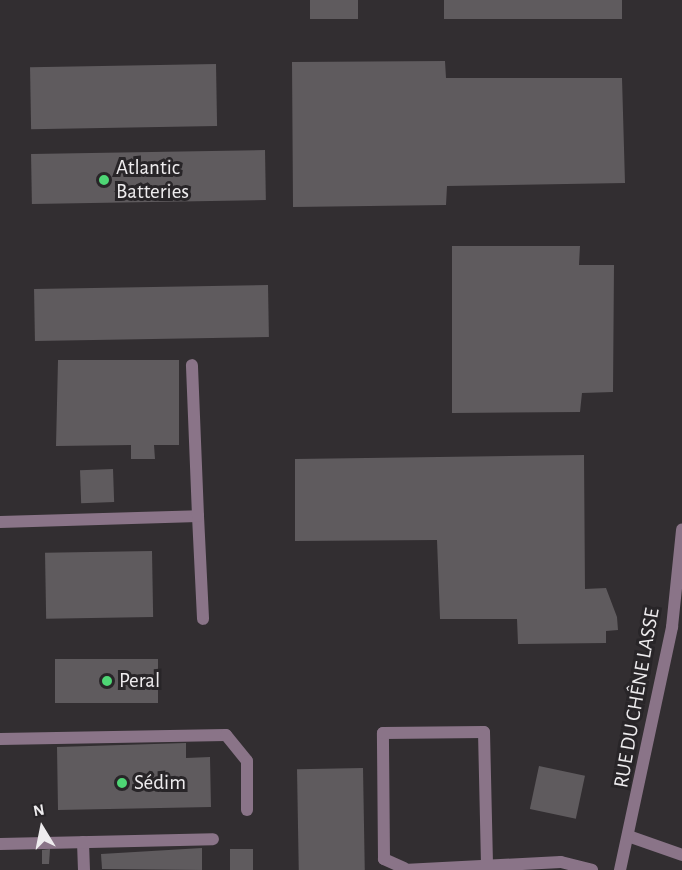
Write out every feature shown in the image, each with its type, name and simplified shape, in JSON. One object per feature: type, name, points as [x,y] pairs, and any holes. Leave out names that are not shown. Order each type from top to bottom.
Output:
[{"type":"street","points":[[192,365],[203,619]]},
{"type":"street","points":[[0,522],[198,516]]},
{"type":"street","name":"RUE DU CHÊNE LASSE","points":[[620,870],[631,837],[672,627],[682,530]]},
{"type":"street","points":[[487,865],[484,732],[383,733],[384,859],[404,869],[561,862],[592,870]]},
{"type":"street","points":[[0,739],[226,735],[247,761],[247,810]]},
{"type":"street","points":[[631,837],[682,855]]},
{"type":"street","points":[[0,844],[213,839]]},
{"type":"street","points":[[83,842],[84,870]]},
{"type":"building","points":[[310,0],[358,0],[358,19],[310,19]]},
{"type":"building","points":[[444,0],[622,0],[622,19],[444,19]]},
{"type":"building","points":[[445,61],[446,78],[622,78],[625,183],[447,186],[446,205],[293,207],[292,62]]},
{"type":"building","points":[[216,64],[217,126],[31,129],[30,67]]},
{"type":"building","points":[[265,150],[266,200],[32,204],[31,154]]},
{"type":"building","points":[[452,246],[580,246],[579,265],[614,265],[613,392],[582,393],[580,412],[452,413]]},
{"type":"building","points":[[268,285],[269,337],[35,341],[34,289]]},
{"type":"building","points":[[58,360],[179,360],[179,445],[154,445],[155,459],[131,459],[131,445],[56,446]]},
{"type":"building","points":[[584,455],[585,589],[606,588],[617,617],[618,630],[606,631],[606,643],[518,644],[517,619],[440,619],[437,540],[295,541],[295,459]]},
{"type":"building","points":[[113,469],[114,502],[81,503],[80,470]]},
{"type":"building","points":[[152,551],[153,617],[46,619],[45,553]]},
{"type":"building","name":"Peral","points":[[55,659],[158,659],[158,703],[55,703]]},
{"type":"building","name":"Sédim","points":[[186,743],[186,758],[210,757],[211,807],[58,810],[57,747]]},
{"type":"building","points":[[539,766],[585,776],[576,819],[530,809]]},
{"type":"building","points":[[363,768],[365,870],[299,870],[297,769]]},
{"type":"building","points":[[202,848],[202,870],[102,869],[101,854]]},
{"type":"building","points":[[50,849],[49,864],[42,864],[42,850]]},
{"type":"building","points":[[230,849],[253,849],[253,870],[230,870]]},
{"type":"place","name":"Atlantic Batteries","points":[[104,180]]},
{"type":"place","name":"Peral","points":[[107,681]]},
{"type":"place","name":"Sédim","points":[[122,783]]}]
